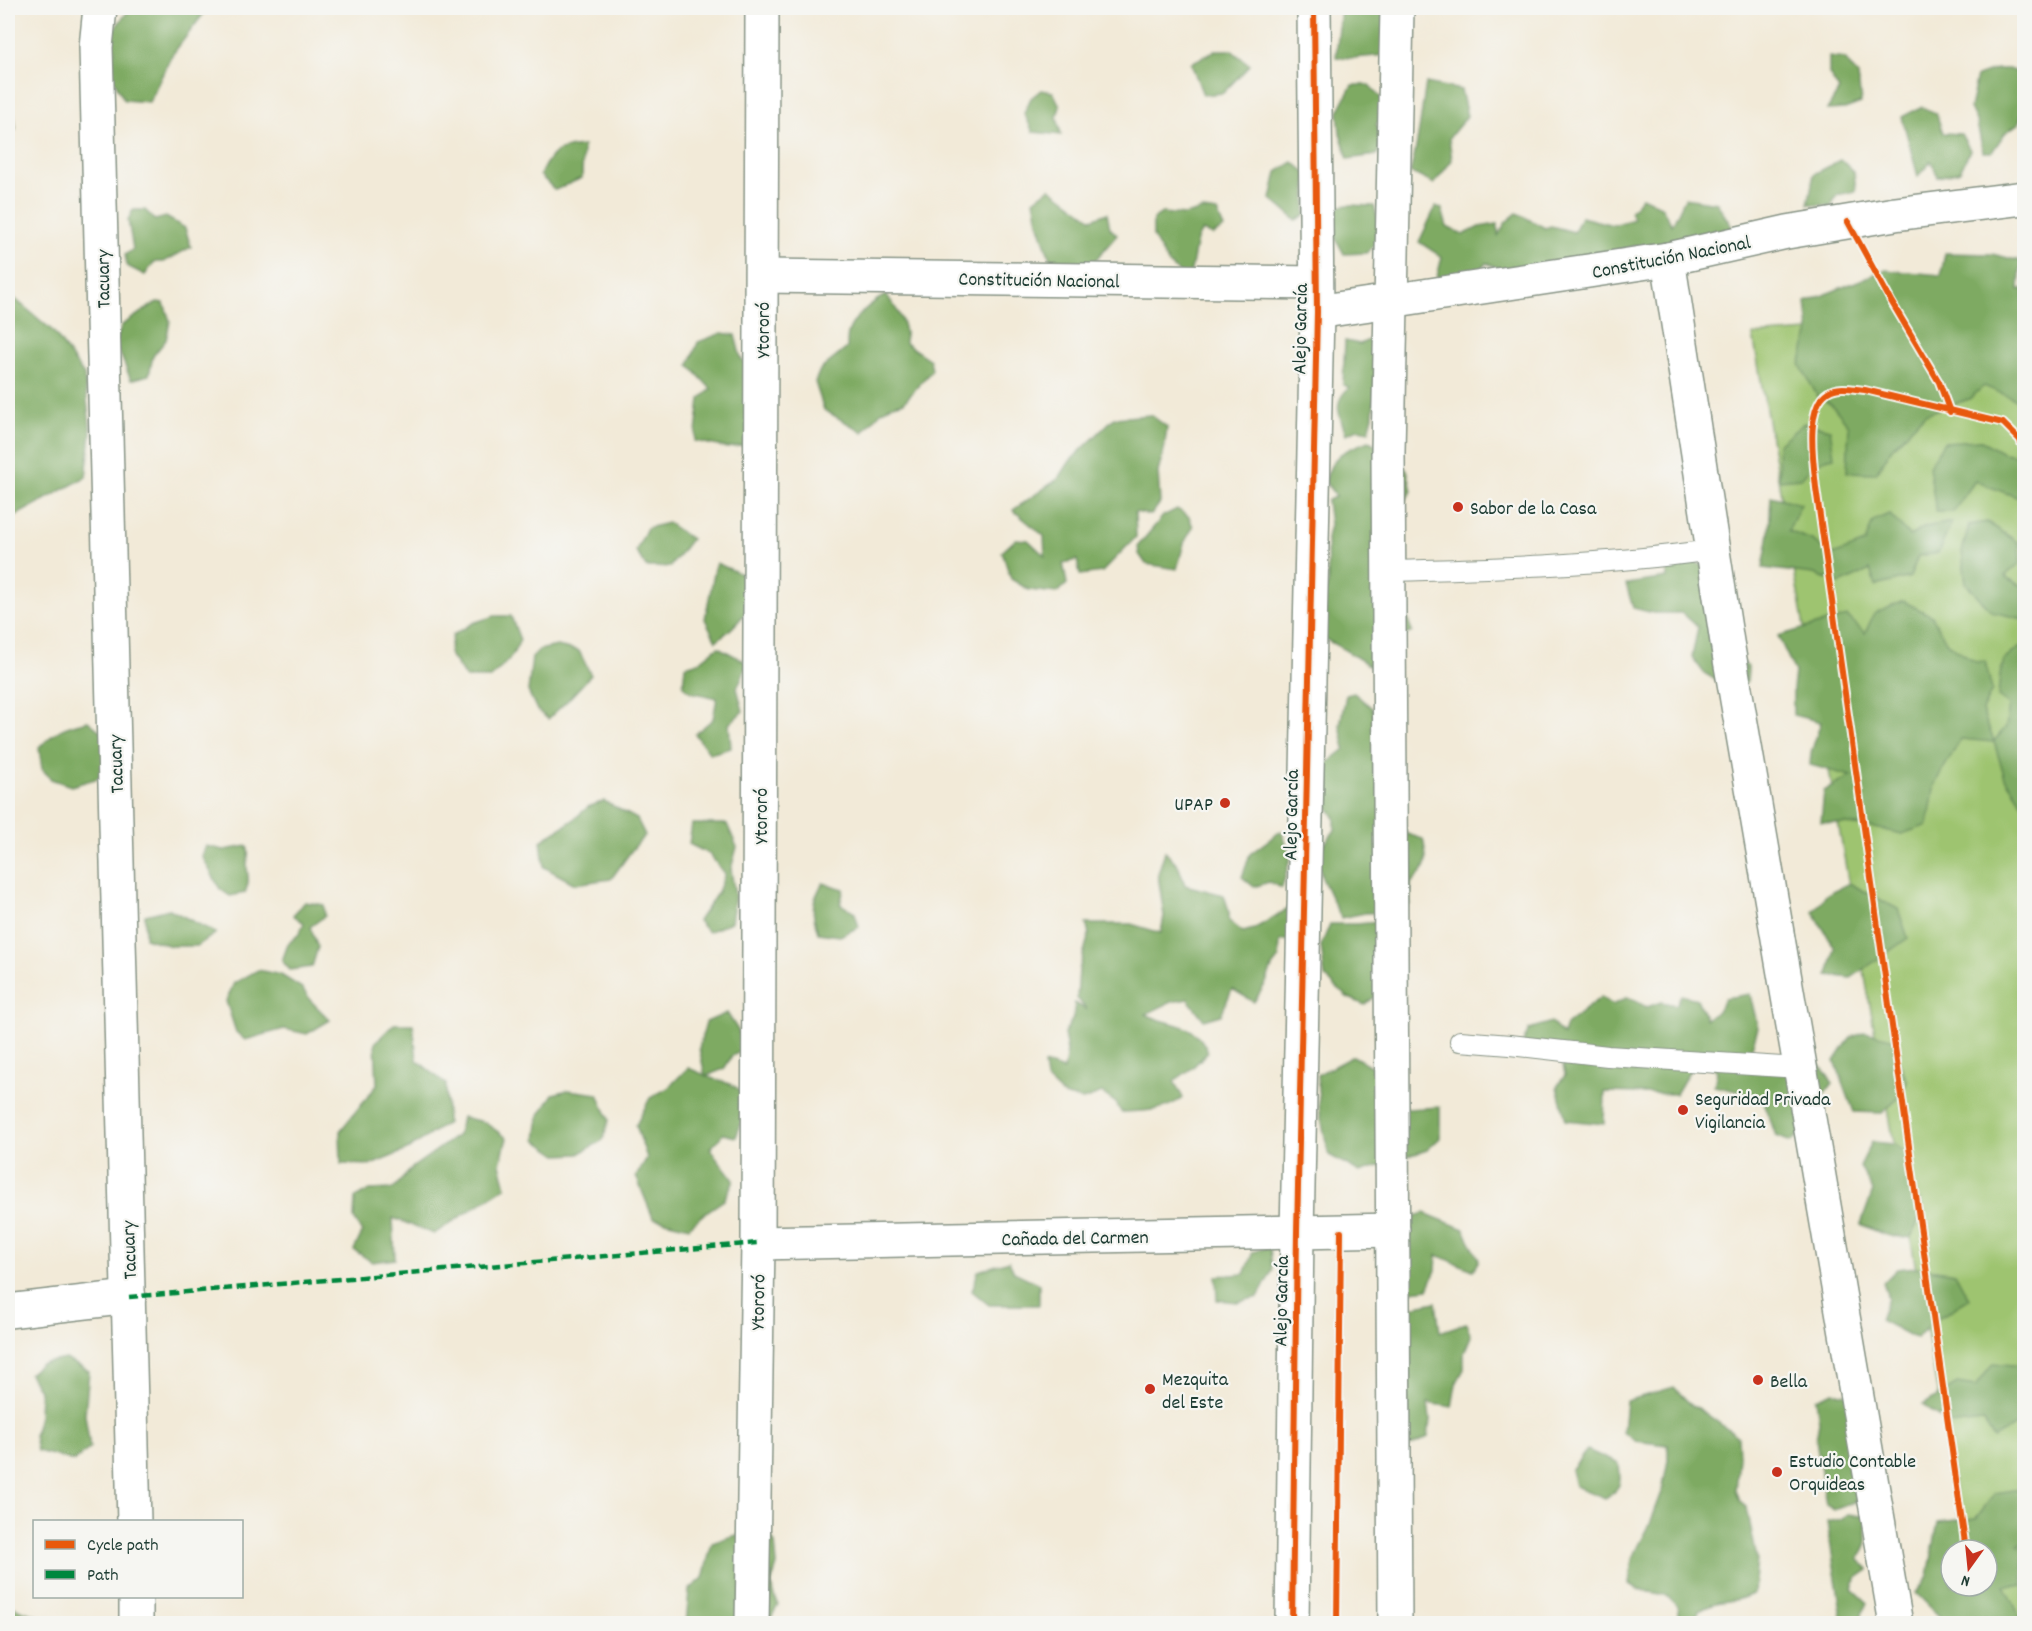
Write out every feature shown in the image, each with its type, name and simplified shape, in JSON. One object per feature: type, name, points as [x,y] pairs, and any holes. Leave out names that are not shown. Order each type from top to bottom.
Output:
[{"type":"street","name":"Tacuary","points":[[100,8],[96,47],[134,1520]]},
{"type":"street","name":"Ytororó","points":[[752,1623],[758,1243],[762,8]]},
{"type":"street","name":"Alejo García","points":[[1292,1623],[1297,1232],[1316,297],[1314,8]]},
{"type":"street","points":[[1395,1623],[1388,452],[1397,8]]},
{"type":"street","name":"Constitución Nacional","points":[[762,276],[1316,297],[1392,302],[1668,259],[1787,232],[1896,214],[2025,198]]},
{"type":"street","points":[[1668,259],[1713,550],[1896,1623]]},
{"type":"street","name":"Cañada del Carmen","points":[[758,1243],[1393,1230]]},
{"type":"street","points":[[8,1311],[129,1297]]},
{"type":"street","points":[[136,1598],[136,1623]]},
{"type":"lane","points":[[1389,571],[1495,568],[1644,559],[1713,550]]},
{"type":"lane","points":[[1460,1041],[1608,1056],[1800,1068]]},
{"type":"green space","points":[[208,8],[172,55],[149,102],[124,100],[112,76],[111,33],[129,10]]},
{"type":"green space","points":[[1341,8],[1396,8],[1386,55],[1336,57]]},
{"type":"green space","points":[[1216,50],[1231,50],[1250,65],[1223,93],[1203,95],[1191,63]]},
{"type":"green space","points":[[1829,57],[1845,59],[1858,76],[1861,103],[1845,109],[1827,110],[1839,90],[1829,74]]},
{"type":"green space","points":[[1996,69],[2009,69],[2024,74],[2024,105],[2019,123],[2005,133],[1992,152],[1983,152],[1977,123],[1970,108],[1977,76]]},
{"type":"green space","points":[[1426,83],[1461,90],[1467,116],[1449,138],[1452,160],[1434,184],[1410,172],[1418,139]]},
{"type":"green space","points":[[1352,85],[1369,85],[1395,112],[1376,124],[1384,139],[1377,155],[1348,159],[1340,133],[1338,112]]},
{"type":"green space","points":[[1041,90],[1053,92],[1060,106],[1057,117],[1061,135],[1033,132],[1024,113],[1031,98]]},
{"type":"green space","points":[[8,107],[13,110],[16,129],[8,138]]},
{"type":"green space","points":[[1921,107],[1936,113],[1943,133],[1961,134],[1970,150],[1960,171],[1938,177],[1931,161],[1918,177],[1902,117]]},
{"type":"green space","points":[[583,146],[582,178],[555,190],[540,175],[548,161],[556,152]]},
{"type":"green space","points":[[1841,160],[1854,172],[1856,191],[1837,195],[1831,206],[1808,204],[1814,174]]},
{"type":"green space","points":[[1293,162],[1307,173],[1305,216],[1296,220],[1271,199],[1277,172]]},
{"type":"green space","points":[[1050,188],[1092,219],[1107,213],[1110,228],[1117,235],[1078,280],[1056,278],[1038,222],[1034,200]]},
{"type":"green space","points":[[1642,197],[1661,206],[1672,225],[1685,198],[1717,203],[1732,227],[1728,248],[1661,249],[1634,246],[1603,258],[1506,271],[1486,263],[1471,283],[1437,277],[1442,257],[1419,242],[1436,206],[1442,209],[1447,227],[1463,235],[1479,227],[1498,224],[1498,236],[1506,222],[1517,213],[1545,228],[1551,226],[1574,232],[1581,217],[1613,225],[1634,219],[1630,212]]},
{"type":"green space","points":[[1348,205],[1374,206],[1378,219],[1379,242],[1366,253],[1344,254],[1336,239],[1331,208]]},
{"type":"green space","points":[[133,210],[145,210],[155,220],[166,217],[185,228],[191,247],[164,262],[154,262],[145,275],[127,266],[125,255],[133,249],[128,220]]},
{"type":"green space","points":[[1203,210],[1217,212],[1224,228],[1213,235],[1202,231],[1197,239],[1189,281],[1168,263],[1153,237],[1153,219],[1162,213],[1185,215]]},
{"type":"green space","points":[[1945,253],[1992,254],[2021,261],[2019,290],[2024,288],[2024,398],[2017,400],[1984,386],[1969,399],[1925,414],[1892,448],[1876,473],[1847,472],[1849,426],[1832,405],[1818,397],[1800,365],[1809,331],[1806,302],[1885,270],[1941,275]]},
{"type":"green space","points":[[8,293],[53,331],[84,375],[91,434],[86,477],[8,520]]},
{"type":"green space","points":[[886,295],[900,318],[905,343],[930,360],[932,370],[904,402],[890,406],[880,413],[863,432],[824,410],[815,382],[820,370],[847,348],[850,327],[869,306]]},
{"type":"green space","points":[[157,302],[164,303],[170,321],[166,340],[153,356],[149,375],[131,380],[121,356],[114,347],[122,325]]},
{"type":"green space","points":[[2024,304],[2024,1623],[1978,1623],[1984,1598],[1999,1598],[1999,1538],[1963,1538],[1753,335],[1809,331]]},
{"type":"green space","points":[[722,333],[735,335],[741,359],[754,369],[746,445],[727,448],[695,441],[700,399],[711,389],[689,365],[698,342]]},
{"type":"green space","points":[[1371,339],[1378,350],[1373,416],[1369,431],[1358,429],[1346,434],[1338,410],[1340,399],[1349,388],[1343,384],[1345,341],[1360,344]]},
{"type":"green space","points":[[1151,415],[1167,427],[1158,472],[1160,503],[1151,515],[1135,512],[1136,537],[1102,572],[1080,575],[1077,560],[1063,563],[1067,584],[1057,593],[1029,590],[1011,579],[1002,552],[1016,539],[1028,540],[1045,556],[1044,536],[1013,510],[1059,478],[1070,461],[1114,418]]},
{"type":"green space","points":[[1804,423],[1830,429],[1834,457],[1811,467],[1801,478],[1779,480],[1778,444]]},
{"type":"green space","points":[[1980,440],[2003,453],[2024,456],[2024,500],[1975,481],[1953,512],[1936,512],[1929,466],[1944,442]]},
{"type":"green space","points":[[1369,441],[1388,452],[1407,470],[1412,491],[1398,509],[1404,608],[1412,632],[1379,646],[1370,666],[1323,638],[1320,607],[1328,583],[1327,537],[1330,525],[1327,501],[1336,496],[1325,482],[1331,465],[1340,454]]},
{"type":"green space","points":[[1771,496],[1801,504],[1788,531],[1812,540],[1833,555],[1865,543],[1873,521],[1889,514],[1910,536],[1925,527],[1952,522],[1938,553],[1918,556],[1910,577],[1876,586],[1870,570],[1840,584],[1814,574],[1763,568],[1769,533]]},
{"type":"green space","points":[[1177,509],[1189,517],[1193,527],[1184,543],[1177,569],[1146,564],[1139,554],[1138,546],[1163,516]]},
{"type":"green space","points":[[1987,522],[2019,543],[2020,563],[2005,576],[2019,585],[2024,585],[2024,619],[1992,612],[1966,583],[1962,552],[1969,525]]},
{"type":"green space","points":[[668,523],[691,539],[670,567],[646,567],[636,551],[647,528]]},
{"type":"green space","points":[[1687,553],[1698,564],[1727,571],[1740,660],[1748,667],[1747,682],[1736,692],[1704,673],[1692,657],[1698,627],[1682,613],[1653,613],[1633,608],[1626,584],[1667,578],[1666,559]]},
{"type":"green space","points":[[716,563],[760,582],[743,615],[716,641],[705,619]]},
{"type":"green space","points":[[1903,601],[1932,616],[1947,643],[1976,662],[1985,661],[1992,690],[1982,711],[1994,741],[2006,727],[2009,705],[1998,697],[2004,660],[2024,644],[2024,806],[2005,778],[1994,742],[1961,739],[1935,783],[1928,825],[1902,834],[1866,826],[1821,822],[1824,791],[1851,776],[1810,765],[1811,753],[1821,722],[1793,715],[1795,672],[1778,636],[1847,616],[1865,633],[1874,614]]},
{"type":"green space","points":[[494,616],[511,616],[520,640],[512,656],[491,678],[466,678],[449,653],[453,635],[473,623]]},
{"type":"green space","points":[[557,646],[579,651],[591,675],[548,719],[537,710],[528,691],[532,657],[539,650]]},
{"type":"green space","points":[[718,647],[748,663],[737,688],[743,711],[729,724],[731,748],[710,754],[695,734],[713,719],[717,698],[691,692],[683,686],[685,666],[699,662]]},
{"type":"green space","points":[[1354,693],[1372,708],[1404,833],[1423,839],[1426,863],[1411,883],[1410,904],[1391,912],[1365,913],[1341,918],[1322,878],[1317,854],[1335,830],[1335,818],[1324,801],[1315,773],[1345,749],[1340,725],[1346,695]]},
{"type":"green space","points":[[88,721],[114,742],[99,778],[71,786],[51,779],[42,769],[39,748],[61,730]]},
{"type":"green space","points":[[604,801],[637,819],[645,835],[611,879],[575,884],[544,867],[541,841],[572,821],[588,807]]},
{"type":"green space","points":[[692,824],[727,824],[737,847],[731,869],[735,896],[731,922],[708,932],[698,921],[718,892],[725,874],[709,854],[689,844]]},
{"type":"green space","points":[[1281,831],[1291,855],[1282,888],[1269,882],[1254,887],[1242,877],[1250,854]]},
{"type":"green space","points":[[206,846],[224,850],[247,846],[249,852],[248,885],[245,893],[230,896],[220,889],[202,856]]},
{"type":"green space","points":[[1165,851],[1178,865],[1185,885],[1224,895],[1229,911],[1229,921],[1243,932],[1254,929],[1289,908],[1305,938],[1280,941],[1279,958],[1254,1002],[1232,989],[1221,1015],[1204,1020],[1188,999],[1171,1002],[1146,1014],[1189,1029],[1202,1041],[1208,1052],[1191,1069],[1174,1081],[1183,1098],[1161,1108],[1121,1112],[1116,1103],[1102,1093],[1083,1100],[1063,1095],[1046,1079],[1044,1064],[1064,1070],[1067,1051],[1064,1034],[1073,1018],[1075,1003],[1087,1010],[1077,998],[1079,970],[1089,934],[1086,924],[1131,924],[1161,933],[1164,916],[1158,874]]},
{"type":"green space","points":[[823,883],[844,889],[840,904],[855,913],[859,927],[840,936],[818,933],[813,907]]},
{"type":"green space","points":[[1849,883],[1898,909],[1908,938],[1851,978],[1828,975],[1835,948],[1813,912],[1827,894]]},
{"type":"green space","points":[[305,902],[324,905],[325,916],[310,927],[318,947],[312,967],[290,970],[282,961],[288,944],[299,934],[304,923],[293,915]]},
{"type":"green space","points":[[169,909],[216,933],[197,946],[171,946],[145,938],[145,915]]},
{"type":"green space","points":[[1390,921],[1400,974],[1365,1005],[1347,997],[1325,977],[1321,946],[1330,924]]},
{"type":"green space","points":[[258,970],[281,975],[302,988],[310,1000],[330,1020],[307,1034],[284,1029],[245,1040],[236,1032],[226,1001],[234,983]]},
{"type":"green space","points":[[1750,994],[1758,1028],[1751,1050],[1763,1061],[1807,1047],[1833,1083],[1818,1102],[1810,1124],[1791,1142],[1776,1136],[1762,1097],[1714,1086],[1717,1071],[1698,1056],[1676,1094],[1605,1092],[1604,1124],[1566,1120],[1557,1087],[1565,1075],[1560,1051],[1521,1047],[1529,1029],[1551,1022],[1563,1035],[1566,1025],[1601,997],[1613,1005],[1628,997],[1647,1007],[1661,1002],[1676,1005],[1681,995],[1697,999],[1706,1019],[1718,1011],[1725,998]]},
{"type":"green space","points":[[727,1013],[743,1038],[745,1049],[732,1056],[724,1069],[706,1076],[734,1086],[744,1099],[744,1111],[736,1137],[723,1134],[710,1149],[734,1180],[724,1200],[689,1227],[653,1218],[636,1176],[647,1158],[636,1125],[650,1098],[668,1088],[688,1068],[705,1075],[699,1048],[706,1022]]},
{"type":"green space","points":[[394,1024],[413,1024],[417,1060],[446,1084],[447,1123],[407,1150],[371,1165],[341,1164],[340,1131],[377,1085],[375,1043]]},
{"type":"green space","points":[[1865,1032],[1896,1039],[1899,1062],[1907,1080],[1903,1094],[1882,1113],[1854,1112],[1835,1061],[1850,1038]]},
{"type":"green space","points":[[1353,1056],[1390,1077],[1407,1109],[1440,1107],[1440,1138],[1427,1150],[1360,1172],[1329,1155],[1320,1114],[1317,1075]]},
{"type":"green space","points":[[568,1090],[598,1094],[609,1120],[603,1140],[579,1154],[558,1155],[536,1140],[539,1116],[553,1094]]},
{"type":"green space","points":[[462,1117],[484,1122],[507,1138],[500,1164],[506,1187],[434,1234],[393,1218],[395,1259],[372,1262],[354,1250],[362,1233],[354,1218],[355,1198],[370,1190],[393,1189],[413,1167],[458,1135]]},
{"type":"green space","points":[[1872,1142],[1894,1144],[1911,1156],[1906,1173],[1924,1210],[1911,1237],[1891,1236],[1861,1224],[1873,1191],[1860,1166]]},
{"type":"green space","points":[[1424,1213],[1464,1229],[1479,1260],[1473,1270],[1437,1255],[1436,1270],[1428,1289],[1402,1292],[1400,1221]]},
{"type":"green space","points":[[1270,1246],[1272,1271],[1258,1297],[1238,1302],[1217,1300],[1216,1276],[1244,1274],[1253,1252]]},
{"type":"green space","points":[[1009,1261],[1014,1272],[1039,1284],[1039,1305],[989,1305],[972,1291],[978,1271]]},
{"type":"green space","points":[[1916,1267],[1955,1273],[1969,1299],[1935,1320],[1916,1339],[1880,1320],[1888,1298],[1883,1283],[1897,1269]]},
{"type":"green space","points":[[1436,1302],[1440,1332],[1466,1323],[1471,1336],[1464,1353],[1464,1369],[1456,1384],[1452,1407],[1428,1403],[1430,1419],[1428,1437],[1410,1446],[1393,1317],[1412,1307]]},
{"type":"green space","points":[[65,1359],[89,1371],[85,1414],[90,1448],[74,1461],[37,1451],[34,1436],[39,1416],[40,1392],[29,1374],[40,1364]]},
{"type":"green space","points":[[1993,1363],[2021,1366],[2024,1371],[2024,1416],[2013,1427],[1994,1438],[1983,1421],[1950,1425],[1923,1405],[1957,1384],[1976,1387]]},
{"type":"green space","points":[[1674,1387],[1692,1406],[1738,1437],[1736,1490],[1740,1502],[1747,1508],[1757,1559],[1754,1593],[1741,1599],[1706,1606],[1699,1610],[1695,1623],[1678,1623],[1678,1607],[1666,1595],[1639,1590],[1629,1584],[1632,1559],[1650,1524],[1662,1492],[1668,1460],[1668,1445],[1635,1441],[1623,1432],[1626,1401]]},
{"type":"green space","points":[[1833,1392],[1849,1394],[1863,1499],[1834,1510],[1826,1505],[1816,1439],[1819,1422],[1816,1399]]},
{"type":"green space","points":[[1587,1450],[1619,1464],[1619,1484],[1615,1491],[1605,1498],[1575,1486],[1571,1470]]},
{"type":"green space","points":[[2021,1489],[2024,1496],[2024,1541],[2018,1545],[2024,1549],[2024,1585],[2005,1585],[2020,1617],[2006,1623],[1946,1623],[1916,1593],[1928,1576],[1938,1522],[1976,1518],[1995,1493]]},
{"type":"green space","points":[[1847,1514],[1865,1516],[1866,1544],[1858,1559],[1869,1570],[1856,1579],[1853,1589],[1868,1603],[1862,1614],[1863,1623],[1843,1623],[1827,1522],[1841,1519]]},
{"type":"green space","points":[[732,1536],[770,1536],[775,1543],[777,1565],[771,1584],[778,1605],[768,1623],[686,1624],[689,1590],[703,1578],[712,1543]]},
{"type":"green space","points":[[8,1605],[55,1623],[8,1623]]},
{"type":"marked path","points":[[129,1297],[758,1243]]},
{"type":"cycle path","points":[[1292,1624],[1297,1232],[1317,312],[1314,8]]},
{"type":"cycle path","points":[[1848,222],[1939,382],[1950,412]]},
{"type":"cycle path","points":[[1964,1538],[1816,488],[1813,423],[1821,399],[1828,392],[1851,388],[2003,423],[2020,440],[2024,451]]},
{"type":"cycle path","points":[[1337,1624],[1341,1232]]},
{"type":"place","name":"Sabor de la Casa","points":[[1458,507]]},
{"type":"place","name":"UPAP","points":[[1225,803]]},
{"type":"place","name":"Seguridad Privada Vigilancia","points":[[1683,1110]]},
{"type":"place","name":"Bella","points":[[1758,1380]]},
{"type":"place","name":"Mezquita del Este","points":[[1150,1389]]},
{"type":"place","name":"Estudio Contable Orquideas","points":[[1777,1472]]}]
